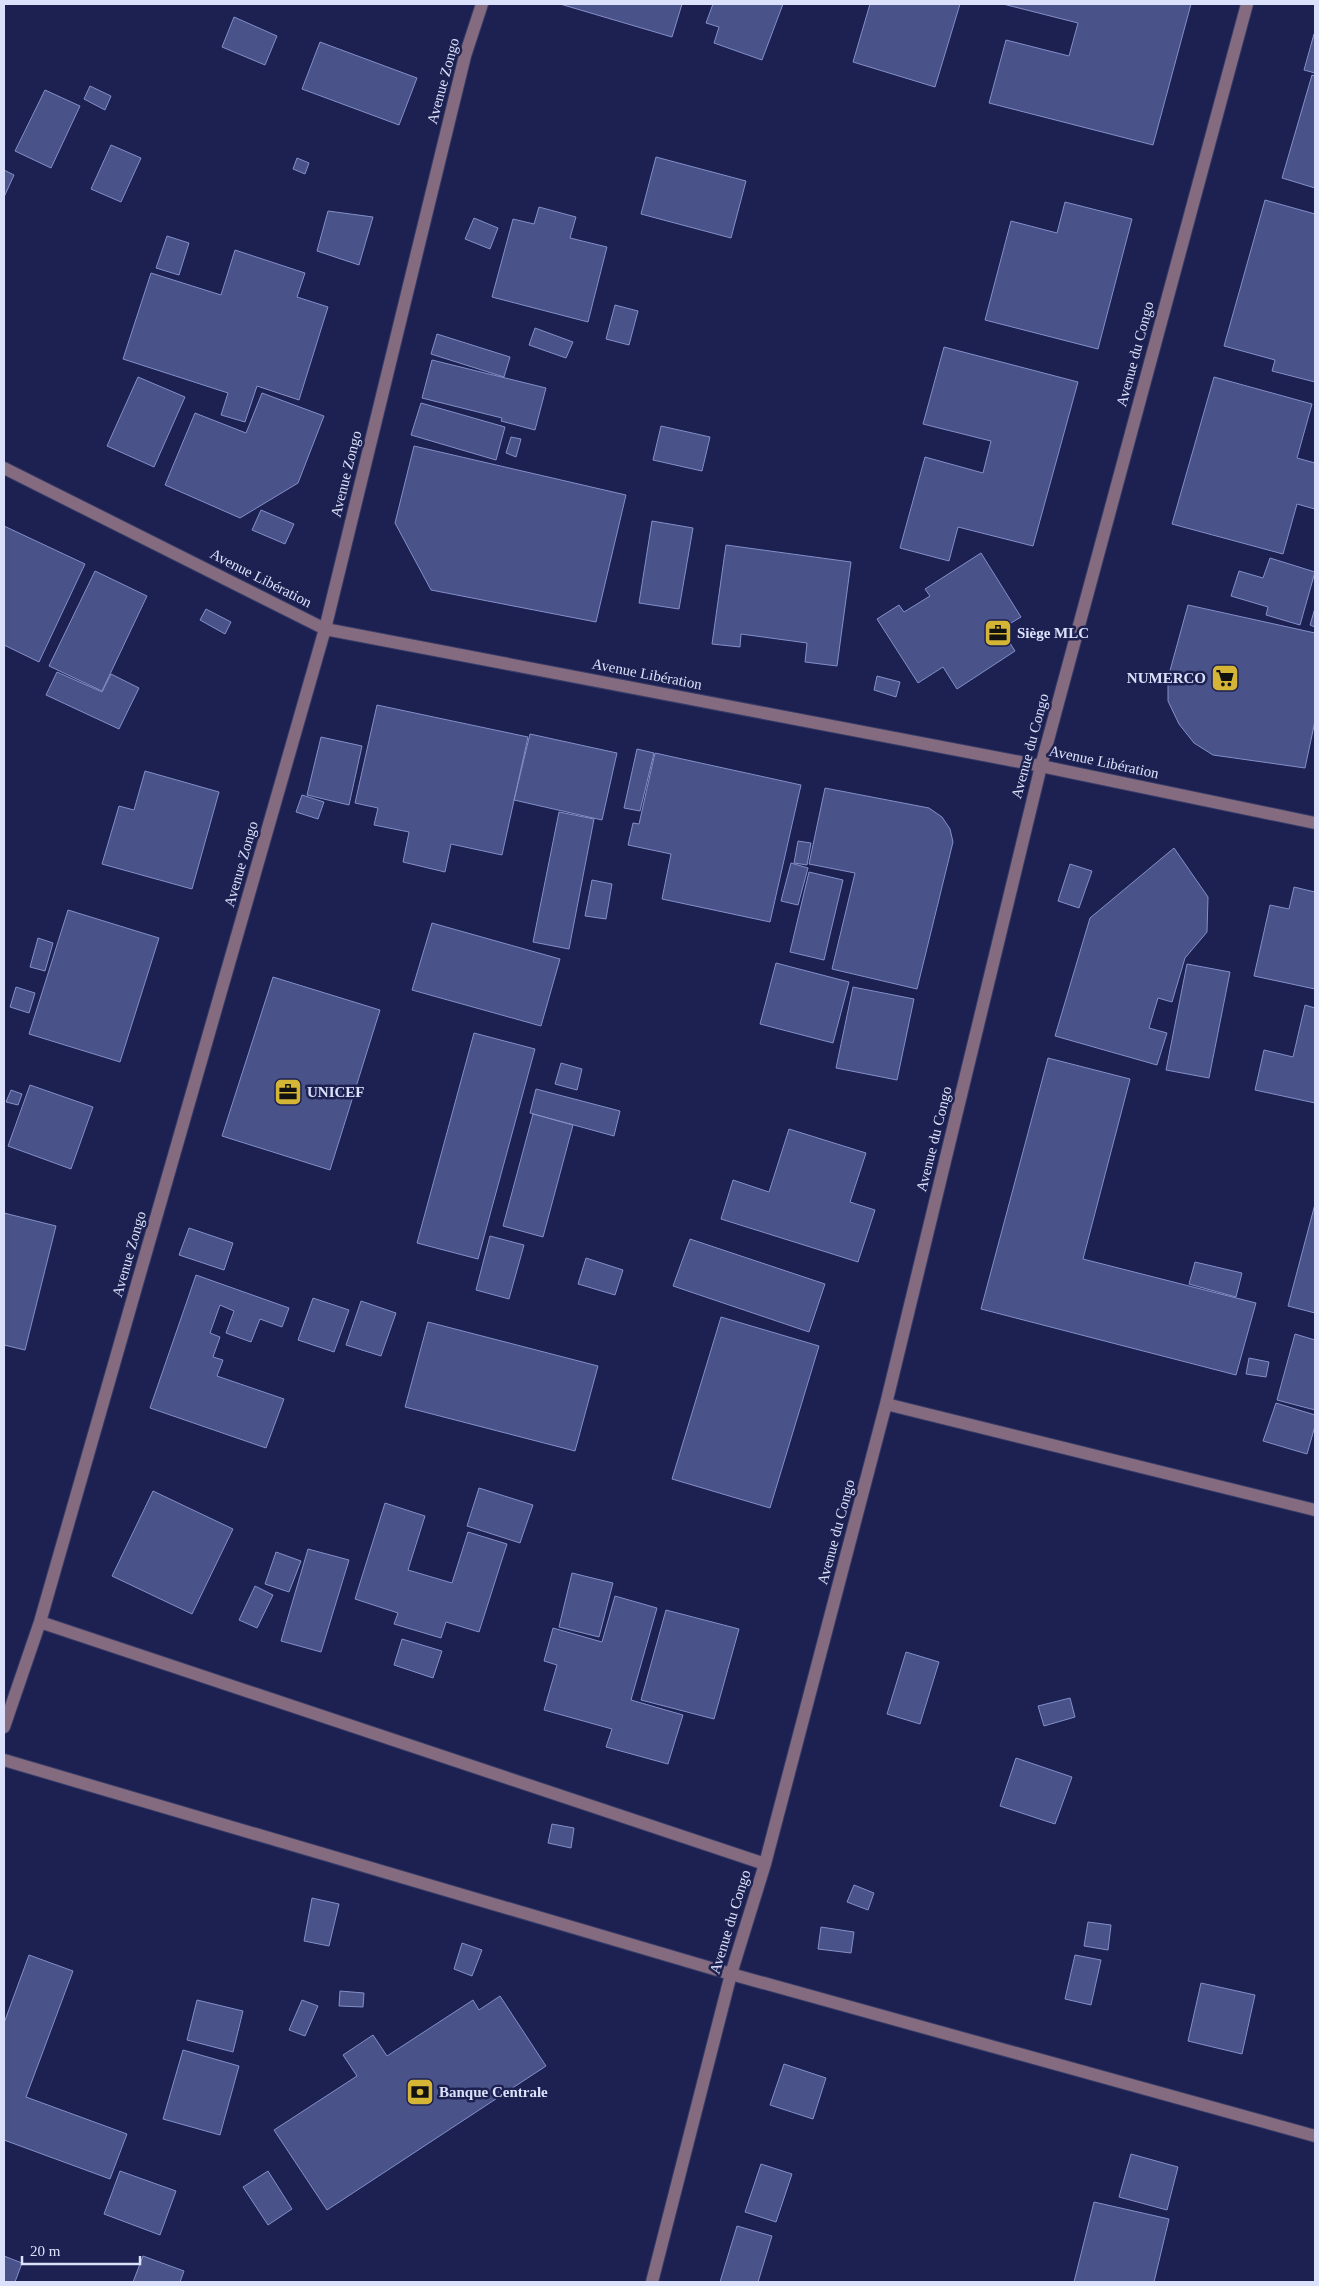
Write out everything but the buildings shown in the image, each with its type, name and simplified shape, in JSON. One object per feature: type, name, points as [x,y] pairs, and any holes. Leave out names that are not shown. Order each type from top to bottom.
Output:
[{"type":"street","name":"Avenue Zongo","points":[[4,1727],[40,1622],[325,629],[463,66],[482,4]]},
{"type":"street","name":"Avenue du Congo","points":[[652,2282],[731,1974],[765,1864],[886,1404],[1041,766],[1247,4]]},
{"type":"street","name":"Avenue Libération","points":[[4,468],[325,629],[1041,766],[1315,823]]},
{"type":"street","points":[[886,1404],[1315,1510]]},
{"type":"street","points":[[40,1622],[765,1864]]},
{"type":"street","points":[[4,1760],[731,1974],[1315,2136]]},
{"type":"place","name":"Siège MLC","points":[[998,633]]},
{"type":"place","name":"NUMERCO","points":[[1225,678]]},
{"type":"place","name":"UNICEF","points":[[288,1092]]},
{"type":"place","name":"Banque Centrale","points":[[420,2092]]}]
